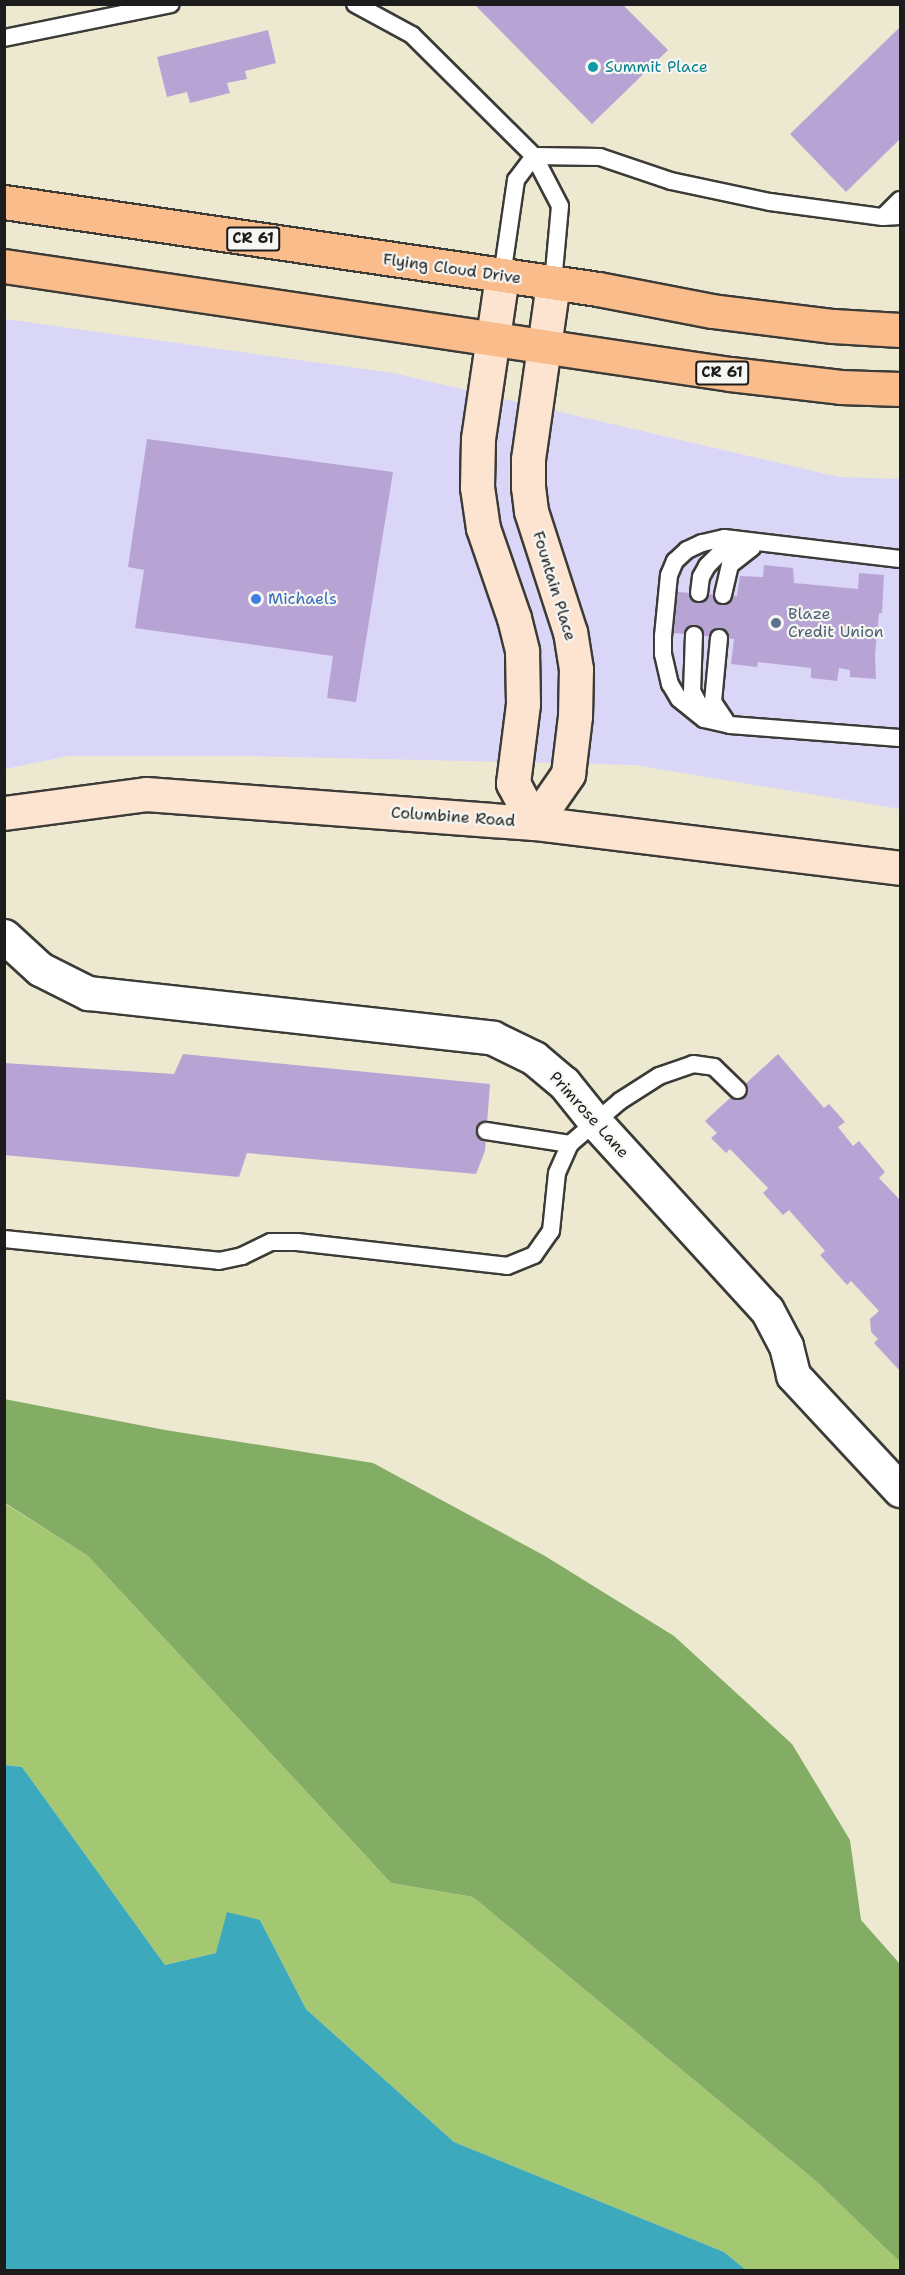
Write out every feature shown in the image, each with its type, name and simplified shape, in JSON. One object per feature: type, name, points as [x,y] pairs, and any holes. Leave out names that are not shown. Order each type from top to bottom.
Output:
[{"type":"main road","name":"Flying Cloud Drive","points":[[4,202],[553,283],[712,311],[833,326],[900,330]]},
{"type":"main road","name":"CR 61","points":[[4,266],[741,375],[840,387],[900,389]]},
{"type":"street","points":[[502,276],[478,439],[477,487],[483,528],[514,618],[522,651],[523,704],[513,783],[534,823]]},
{"type":"street","name":"Fountain Place","points":[[534,823],[568,774],[575,716],[576,669],[570,632],[531,512],[528,487],[528,459],[553,283]]},
{"type":"street","name":"Columbine Road","points":[[4,813],[146,794],[534,823],[900,868]]},
{"type":"street","name":"Primrose Lane","points":[[4,936],[40,969],[88,993],[493,1038],[534,1058],[564,1083],[596,1122],[767,1310],[786,1346],[794,1375],[900,1490]]},
{"type":"lane","points":[[4,38],[171,4]]},
{"type":"lane","points":[[355,4],[412,35],[534,156],[560,206],[553,283]]},
{"type":"lane","points":[[534,156],[600,158],[671,181],[770,202],[883,217],[900,216]]},
{"type":"lane","points":[[502,276],[516,180],[534,156]]},
{"type":"lane","points":[[883,217],[900,200]]},
{"type":"lane","points":[[900,559],[724,538],[702,543],[687,550],[675,561],[669,575],[663,636],[663,654],[670,684],[679,699],[704,719],[730,725],[900,738]]},
{"type":"lane","points":[[699,593],[701,577],[707,566],[718,555],[761,543]]},
{"type":"lane","points":[[723,595],[730,565],[761,543]]},
{"type":"lane","points":[[694,635],[692,691],[709,714],[730,725]]},
{"type":"lane","points":[[719,638],[713,702],[719,714],[730,725]]},
{"type":"lane","points":[[4,1239],[219,1260],[242,1256],[271,1242],[297,1242],[507,1266],[534,1255],[551,1231],[557,1173],[570,1144],[639,1087],[659,1076],[693,1064],[714,1067],[738,1090]]},
{"type":"lane","points":[[486,1131],[570,1144]]},
{"type":"shaded area","points":[[5,319],[393,373],[839,477],[900,479],[900,809],[635,765],[247,756],[69,756],[5,769]]},
{"type":"green space","points":[[4,1399],[165,1430],[373,1463],[545,1556],[674,1636],[792,1744],[850,1840],[861,1920],[900,1964],[900,2262],[817,2182],[473,1897],[391,1883],[88,1556],[5,1503]]},
{"type":"green space","points":[[4,1503],[88,1556],[391,1883],[473,1897],[817,2182],[900,2262],[900,2270],[746,2270],[724,2252],[454,2142],[306,2009],[260,1920],[216,1953],[165,1965],[22,1767],[5,1765]]},
{"type":"water","points":[[5,1765],[22,1767],[165,1965],[216,1953],[227,1912],[260,1920],[306,2009],[454,2142],[724,2252],[746,2270],[5,2270]]},
{"type":"building","name":"Summit Place","points":[[475,5],[623,5],[668,50],[592,124]]},
{"type":"building","points":[[900,27],[900,139],[846,192],[790,134]]},
{"type":"building","points":[[268,30],[276,63],[245,71],[247,79],[227,83],[230,93],[190,103],[187,92],[167,97],[157,57]]},
{"type":"building","name":"Michaels","points":[[147,439],[393,472],[356,702],[327,698],[333,656],[135,628],[144,570],[128,567]]},
{"type":"building","name":"Blaze Credit Union","points":[[764,565],[793,568],[794,583],[858,589],[859,573],[884,575],[882,613],[879,613],[875,655],[876,679],[850,677],[850,670],[839,668],[837,681],[811,678],[811,668],[758,662],[757,667],[731,664],[734,639],[674,633],[677,592],[737,596],[740,576],[763,577]]},
{"type":"building","points":[[183,1054],[490,1084],[485,1151],[476,1174],[247,1153],[239,1177],[4,1155],[4,1063],[174,1074]]},
{"type":"building","points":[[778,1054],[824,1108],[829,1104],[845,1122],[838,1127],[853,1146],[859,1141],[885,1172],[879,1178],[900,1200],[900,1371],[874,1343],[878,1339],[871,1332],[870,1319],[879,1311],[851,1281],[847,1285],[820,1255],[825,1251],[789,1210],[783,1215],[763,1193],[768,1188],[730,1149],[726,1153],[711,1138],[717,1133],[705,1121]]},
{"type":"place","name":"Summit Place","points":[[593,67]]},
{"type":"place","name":"Michaels","points":[[256,599]]},
{"type":"place","name":"Blaze Credit Union","points":[[776,623]]}]
